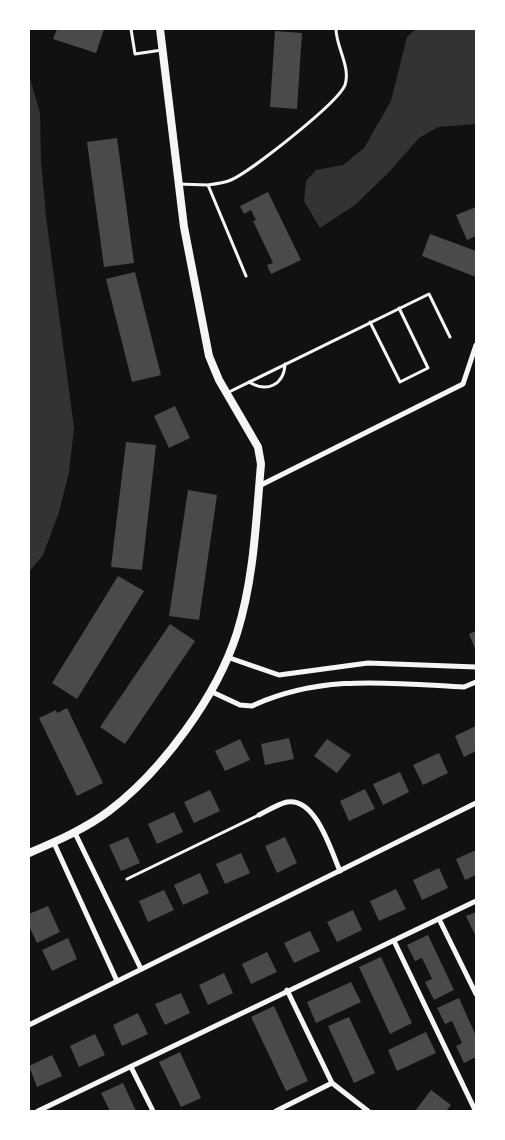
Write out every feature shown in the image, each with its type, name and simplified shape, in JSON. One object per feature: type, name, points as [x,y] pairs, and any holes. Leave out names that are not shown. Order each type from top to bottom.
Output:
[{"type":"street","points":[[29,854],[75,833],[109,811],[171,749],[210,691],[227,657],[236,634],[251,570],[261,464],[258,447],[226,393],[209,356],[191,269],[178,184],[160,29]]},
{"type":"street","points":[[259,486],[463,384],[476,345]]},
{"type":"street","points":[[227,657],[279,674],[368,663],[476,667]]},
{"type":"street","points":[[210,691],[240,705],[252,706],[323,684],[355,682],[464,687],[476,682]]},
{"type":"street","points":[[259,815],[287,802],[303,804],[315,816],[340,871]]},
{"type":"street","points":[[29,1025],[476,803]]},
{"type":"street","points":[[75,833],[142,969]]},
{"type":"street","points":[[54,843],[118,981]]},
{"type":"street","points":[[38,1111],[286,990],[476,901]]},
{"type":"street","points":[[439,919],[476,994]]},
{"type":"street","points":[[394,941],[475,1110]]},
{"type":"street","points":[[286,990],[332,1083],[368,1111]]},
{"type":"street","points":[[131,1067],[153,1111]]},
{"type":"street","points":[[276,1111],[332,1083]]},
{"type":"lane","points":[[131,29],[135,54],[162,50]]},
{"type":"lane","points":[[178,184],[208,186],[231,180],[269,154],[337,97],[345,84],[346,70],[336,38],[336,29]]},
{"type":"lane","points":[[208,186],[246,276]]},
{"type":"lane","points":[[226,393],[429,294],[450,337]]},
{"type":"lane","points":[[370,322],[400,382],[428,368],[399,308]]},
{"type":"lane","points":[[249,382],[257,387],[268,386],[280,380],[284,374],[285,364]]},
{"type":"lane","points":[[127,879],[259,815]]},
{"type":"shaded area","points":[[416,29],[476,29],[476,124],[438,127],[419,138],[389,172],[355,205],[320,228],[304,201],[306,181],[316,170],[343,165],[364,148],[391,101],[407,37]]},
{"type":"shaded area","points":[[29,75],[40,113],[41,161],[46,217],[74,428],[69,472],[59,512],[43,555],[29,572]]},
{"type":"building","points":[[57,29],[104,29],[96,53],[53,39]]},
{"type":"building","points":[[275,31],[302,33],[297,109],[270,107]]},
{"type":"building","points":[[117,138],[134,263],[104,267],[87,142]]},
{"type":"building","points":[[268,192],[301,260],[271,274],[267,265],[273,263],[253,221],[256,220],[251,210],[244,214],[240,206]]},
{"type":"building","points":[[476,207],[476,236],[467,240],[456,215]]},
{"type":"building","points":[[430,234],[476,251],[476,277],[422,256]]},
{"type":"building","points":[[135,272],[161,375],[132,382],[106,279]]},
{"type":"building","points":[[175,406],[190,438],[169,448],[154,416]]},
{"type":"building","points":[[126,442],[156,445],[142,570],[111,567]]},
{"type":"building","points":[[188,490],[217,495],[199,620],[169,616]]},
{"type":"building","points":[[118,576],[144,591],[77,699],[52,683]]},
{"type":"building","points":[[170,624],[195,641],[125,744],[100,727]]},
{"type":"building","points":[[476,631],[476,651],[469,634]]},
{"type":"building","points":[[67,708],[103,783],[77,796],[39,718],[56,710],[57,713]]},
{"type":"building","points":[[476,726],[476,751],[464,757],[455,736]]},
{"type":"building","points":[[289,738],[294,759],[265,765],[261,744]]},
{"type":"building","points":[[240,739],[250,760],[225,771],[215,751]]},
{"type":"building","points":[[327,739],[351,755],[337,773],[314,756]]},
{"type":"building","points":[[439,753],[448,773],[423,785],[413,765]]},
{"type":"building","points":[[400,772],[409,792],[383,805],[373,784]]},
{"type":"building","points":[[365,789],[375,809],[349,821],[340,801]]},
{"type":"building","points":[[210,790],[220,811],[194,823],[184,802]]},
{"type":"building","points":[[174,812],[183,832],[157,844],[148,824]]},
{"type":"building","points":[[128,837],[140,863],[121,871],[109,845]]},
{"type":"building","points":[[285,837],[297,863],[277,873],[265,846]]},
{"type":"building","points":[[476,850],[476,875],[465,880],[456,859]]},
{"type":"building","points":[[241,853],[250,873],[225,884],[216,864]]},
{"type":"building","points":[[439,868],[448,888],[422,900],[413,880]]},
{"type":"building","points":[[200,873],[209,893],[183,905],[174,885]]},
{"type":"building","points":[[396,889],[406,909],[379,921],[370,901]]},
{"type":"building","points":[[164,890],[174,910],[148,922],[139,901]]},
{"type":"building","points":[[48,906],[60,932],[37,943],[29,926],[29,914]]},
{"type":"building","points":[[353,910],[362,930],[337,942],[327,922]]},
{"type":"building","points":[[476,912],[476,937],[466,916]]},
{"type":"building","points":[[310,931],[320,951],[294,963],[284,943]]},
{"type":"building","points":[[428,935],[454,990],[434,1000],[425,982],[432,979],[422,958],[415,961],[407,945]]},
{"type":"building","points":[[68,938],[77,959],[52,971],[42,950]]},
{"type":"building","points":[[267,952],[277,972],[251,984],[242,964]]},
{"type":"building","points":[[381,957],[412,1023],[390,1034],[359,967]]},
{"type":"building","points":[[224,973],[233,993],[208,1005],[199,985]]},
{"type":"building","points":[[351,982],[361,1002],[316,1023],[307,1002]]},
{"type":"building","points":[[181,993],[190,1013],[165,1025],[155,1004]]},
{"type":"building","points":[[459,998],[476,1036],[476,1057],[464,1063],[456,1046],[462,1043],[452,1021],[445,1024],[437,1008]]},
{"type":"building","points":[[274,1006],[308,1081],[286,1091],[251,1017]]},
{"type":"building","points":[[138,1013],[148,1034],[122,1046],[113,1025]]},
{"type":"building","points":[[349,1017],[375,1073],[354,1083],[328,1026]]},
{"type":"building","points":[[426,1032],[436,1053],[397,1071],[388,1050]]},
{"type":"building","points":[[95,1034],[105,1055],[79,1067],[70,1046]]},
{"type":"building","points":[[180,1052],[201,1098],[181,1107],[159,1062]]},
{"type":"building","points":[[52,1055],[62,1076],[37,1087],[29,1066]]},
{"type":"building","points":[[123,1083],[136,1111],[110,1111],[101,1093]]},
{"type":"building","points":[[431,1090],[451,1105],[446,1111],[415,1111]]}]
